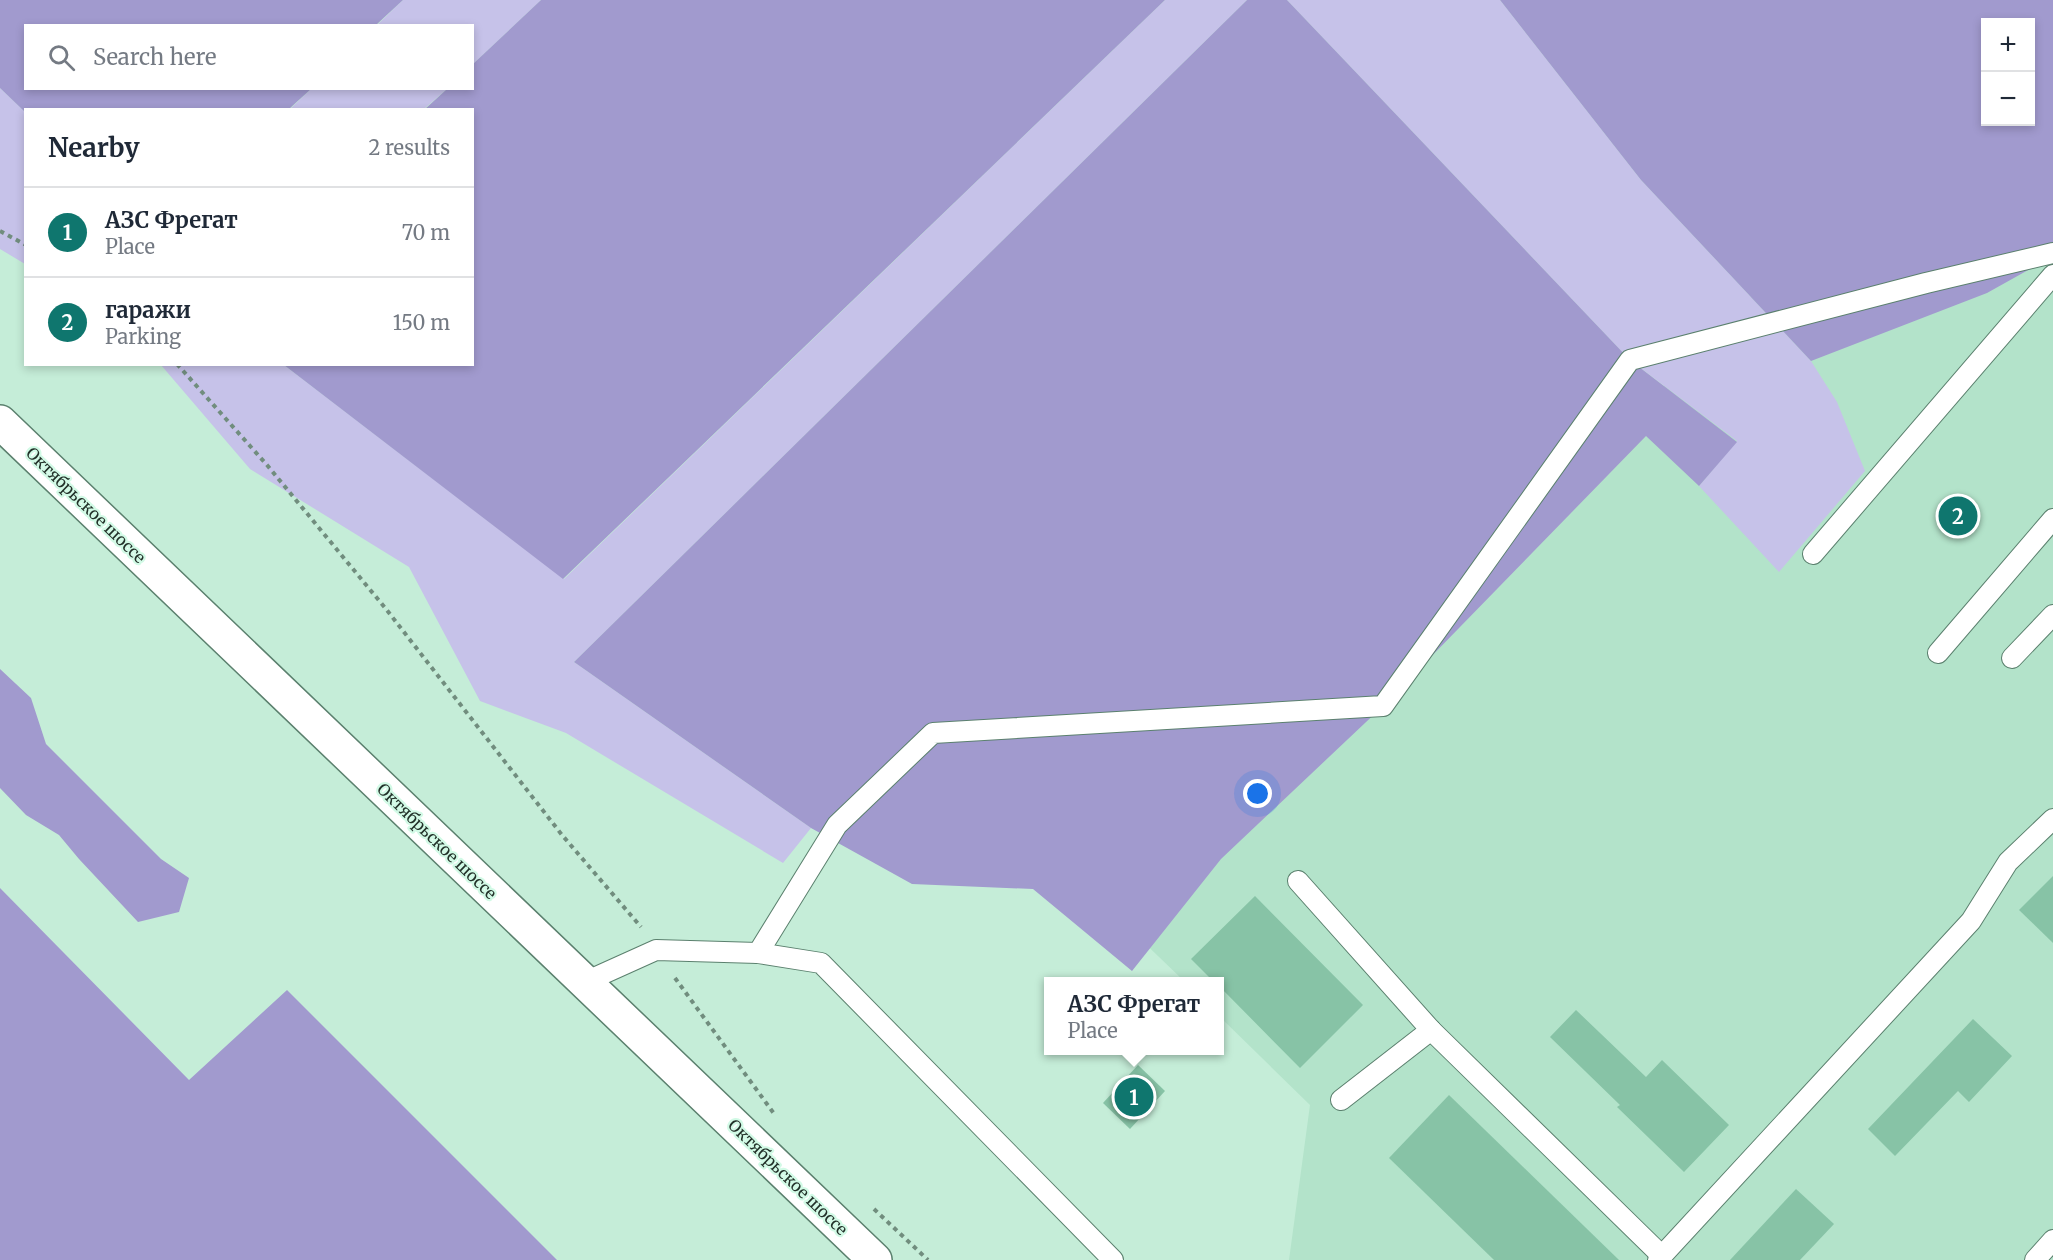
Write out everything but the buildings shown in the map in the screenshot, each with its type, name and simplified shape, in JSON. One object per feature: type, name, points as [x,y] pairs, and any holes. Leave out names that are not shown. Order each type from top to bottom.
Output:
[{"type":"main road","name":"Октябрьское шоссе","points":[[0,422],[875,1260]]},
{"type":"lane","points":[[758,953],[837,825],[933,733],[1383,706],[1630,360],[1926,283],[2053,253]]},
{"type":"lane","points":[[1813,554],[2053,275]]},
{"type":"lane","points":[[1938,653],[2053,519]]},
{"type":"lane","points":[[2012,658],[2053,615]]},
{"type":"lane","points":[[1298,881],[1431,1030],[1659,1258],[1971,921],[2008,862],[2053,819]]},
{"type":"lane","points":[[585,982],[656,950],[758,953],[821,963],[1113,1260]]},
{"type":"lane","points":[[1341,1100],[1431,1030]]},
{"type":"lane","points":[[2035,1260],[2053,1240]]},
{"type":"path","points":[[0,231],[24,244]]},
{"type":"path","points":[[179,366],[267,465],[386,609],[562,835],[648,934],[656,950],[776,1116]]},
{"type":"path","points":[[869,1204],[928,1260]]},
{"type":"shaded area","points":[[0,0],[403,0],[377,24],[24,24],[24,90],[310,90],[290,108],[24,108],[24,111],[0,88]]},
{"type":"shaded area","points":[[403,0],[541,0],[474,63],[474,24],[378,24]]},
{"type":"shaded area","points":[[541,0],[1165,0],[563,579],[285,366],[474,366],[474,108],[426,108],[446,90],[474,90],[474,63]]},
{"type":"shaded area","points":[[1165,0],[1247,0],[574,662],[811,828],[783,863],[566,733],[480,701],[409,567],[250,469],[162,366],[285,366],[564,579]]},
{"type":"shaded area","points":[[1247,0],[1287,0],[1630,360],[1737,442],[1699,486],[1646,436],[1383,706],[1221,859],[1132,971],[1033,889],[912,884],[811,828],[574,662]]},
{"type":"shaded area","points":[[1287,0],[1500,0],[1641,180],[1811,361],[1837,402],[1865,471],[1779,572],[1699,486],[1737,441],[1630,360]]},
{"type":"shaded area","points":[[1500,0],[2053,0],[2053,256],[1987,293],[1811,361],[1641,180]]},
{"type":"shaded area","points":[[0,88],[24,111],[24,263],[0,249]]},
{"type":"shaded area","points":[[310,90],[446,90],[425,108],[291,108]]},
{"type":"shaded area","points":[[2053,233],[2053,1260],[1289,1260],[1310,1105],[1224,1021],[1224,977],[1180,977],[1132,931],[1799,247]]},
{"type":"shaded area","points":[[0,669],[31,698],[46,744],[161,859],[189,878],[179,912],[138,922],[59,835],[26,815],[0,788]]},
{"type":"shaded area","points":[[0,888],[189,1080],[287,990],[557,1260],[0,1260]]},
{"type":"place","name":"гаражи","points":[[1958,516]]},
{"type":"place","name":"АЗС Фрегат","points":[[1134,1097]]}]
